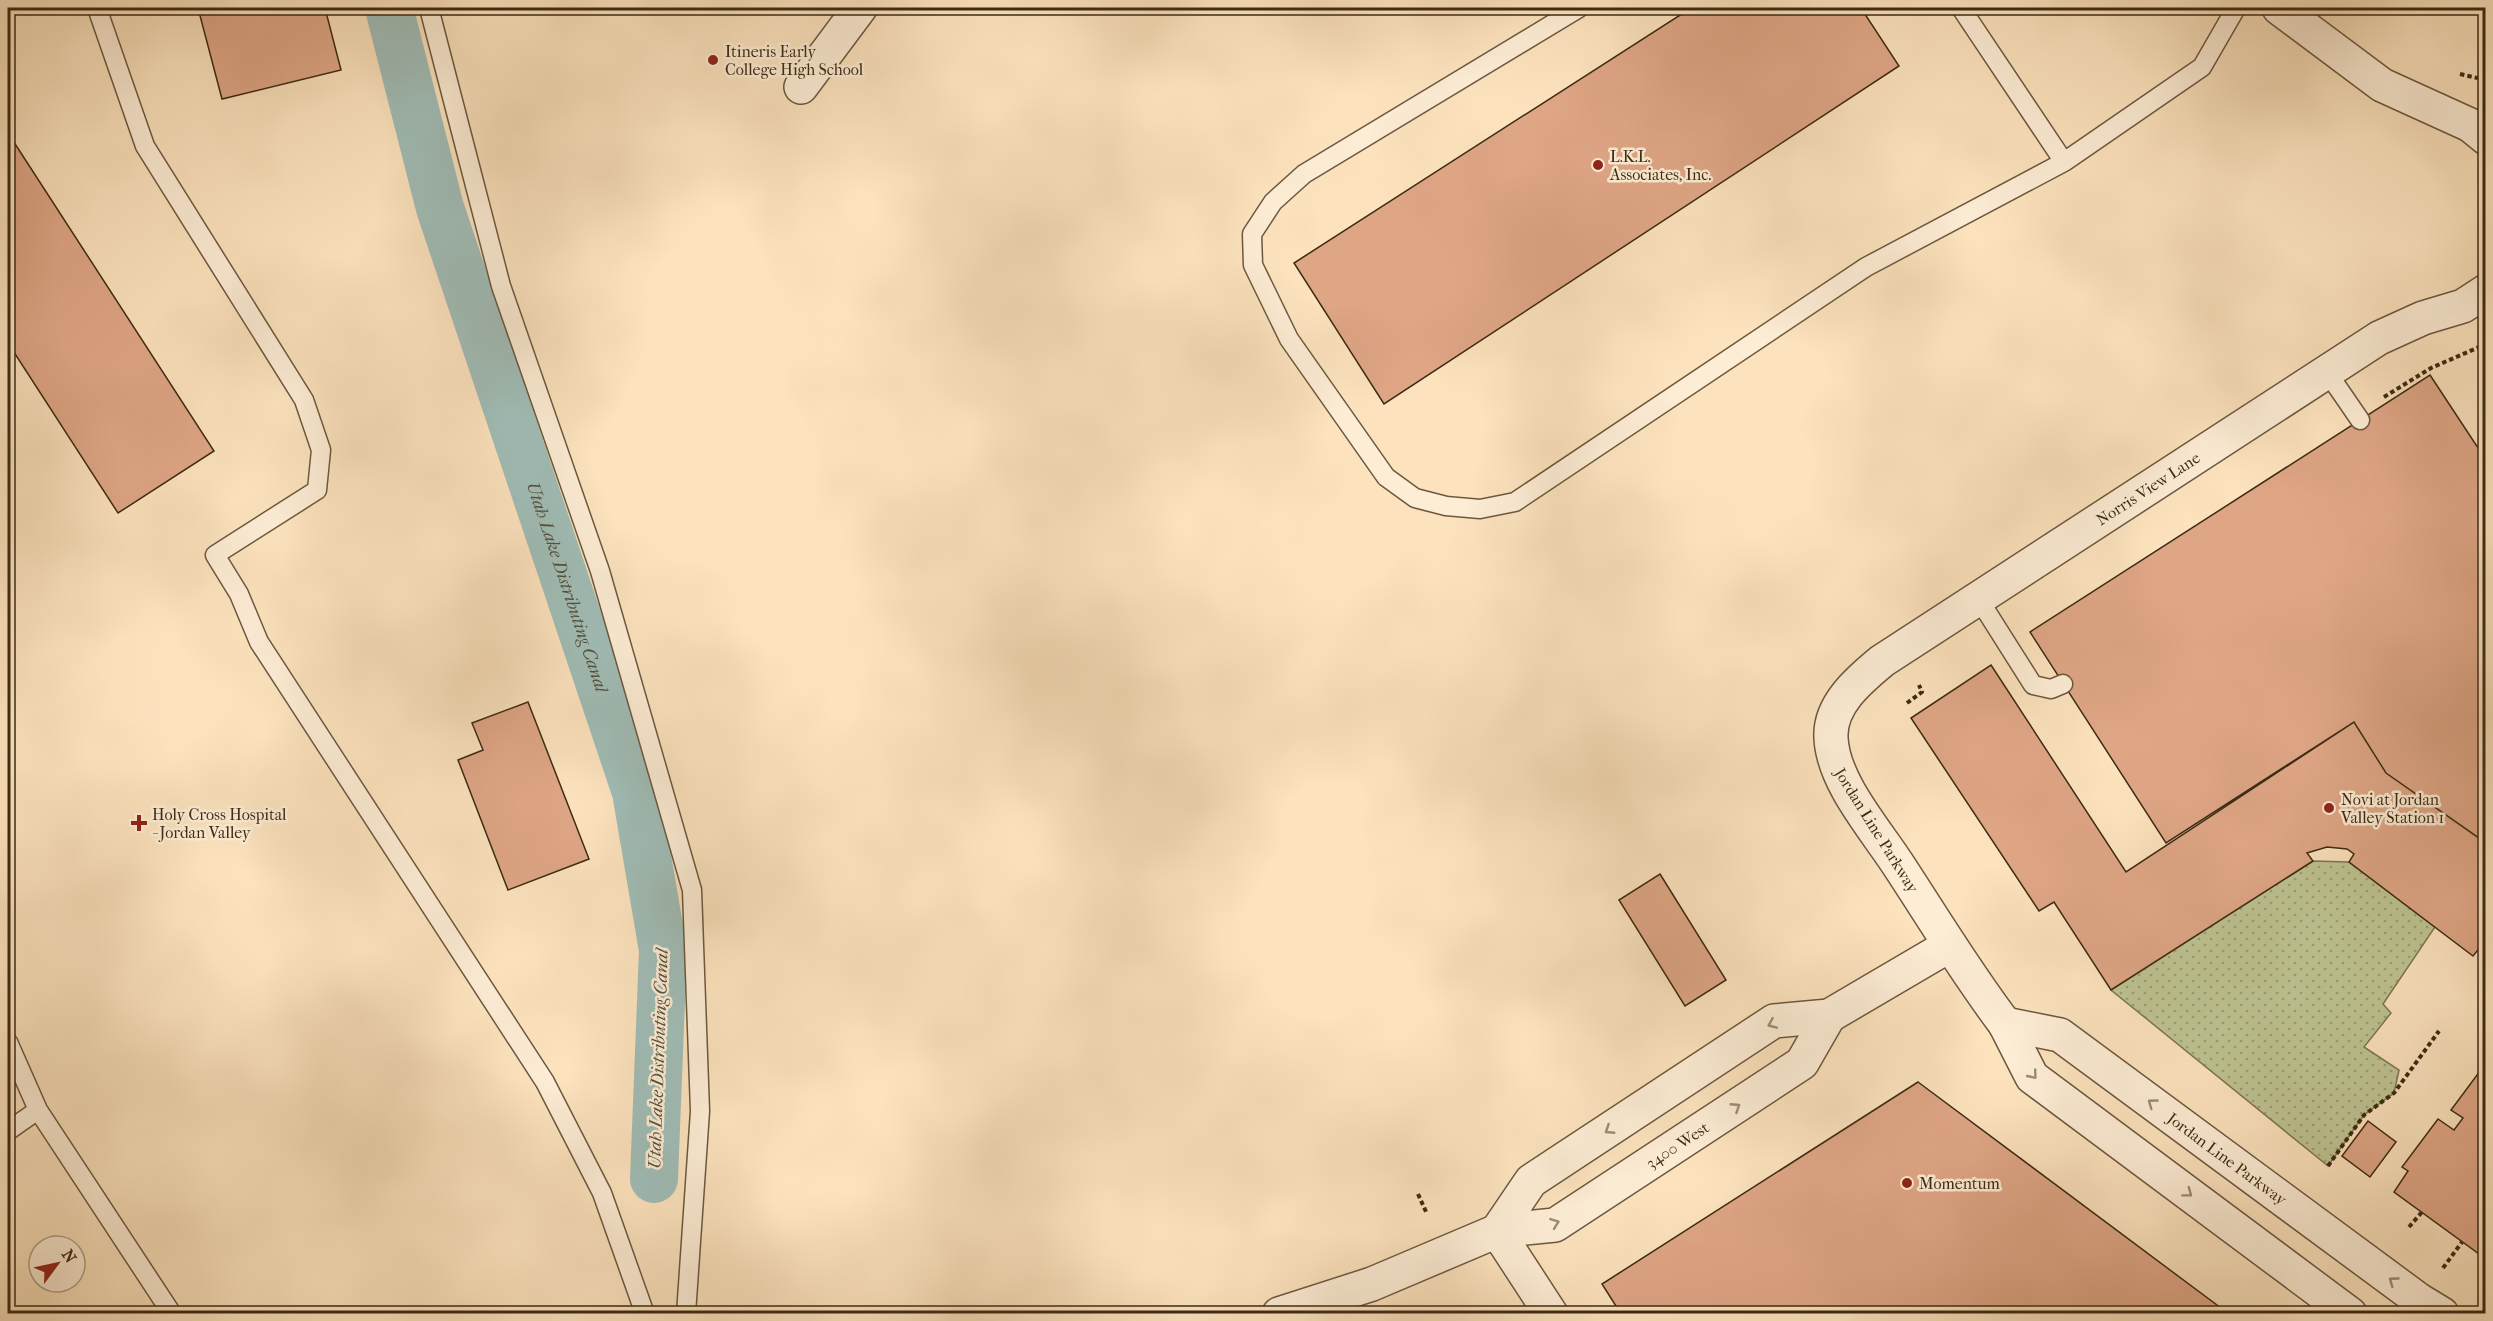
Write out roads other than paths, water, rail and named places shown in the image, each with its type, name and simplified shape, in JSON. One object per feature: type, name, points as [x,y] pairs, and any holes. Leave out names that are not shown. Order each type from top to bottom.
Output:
[{"type":"street","points":[[801,87],[860,8]]},
{"type":"street","points":[[2279,8],[2382,85],[2470,125],[2486,138]]},
{"type":"street","name":"Norris View Lane","points":[[1833,718],[1841,702],[1867,673],[1978,598],[2387,334],[2423,318],[2463,306],[2486,291]]},
{"type":"street","name":"Jordan Line Parkway","points":[[1833,718],[1830,736],[1840,775],[1950,945],[2005,1024],[2032,1077],[2350,1314]]},
{"type":"street","points":[[1551,1314],[1497,1231],[1531,1181],[1774,1021],[1829,1016],[1950,945]]},
{"type":"street","name":"3400 West","points":[[1278,1314],[1372,1284],[1497,1231],[1555,1225],[1802,1064],[1829,1016]]},
{"type":"street","name":"Jordan Line Parkway","points":[[2005,1024],[2060,1035],[2410,1293],[2442,1314]]},
{"type":"lane","points":[[97,8],[145,146],[304,400],[321,450],[317,490],[215,555],[238,594],[259,642],[545,1082],[602,1193],[645,1314]]},
{"type":"lane","points":[[429,8],[501,286],[600,571],[692,890],[700,1111],[686,1314]]},
{"type":"lane","points":[[1579,8],[1304,174],[1273,201],[1252,234],[1253,265],[1289,339],[1386,477],[1415,498],[1446,506],[1480,509],[1515,502],[1866,267],[2064,162],[2202,67],[2236,8]]},
{"type":"lane","points":[[1961,8],[2064,162]]},
{"type":"lane","points":[[2327,372],[2360,420]]},
{"type":"lane","points":[[1978,598],[2033,685],[2051,689],[2063,684]]},
{"type":"lane","points":[[8,1042],[38,1110],[172,1314]]},
{"type":"lane","points":[[8,1131],[38,1110]]},
{"type":"waterway","name":"Utah Lake Distributing Canal","points":[[389,8],[440,208],[636,792],[663,950],[654,1179]]},
{"type":"place","name":"Itineris Early College High School","points":[[713,60]]},
{"type":"place","name":"L.K.L. Associates, Inc.","points":[[1598,165]]},
{"type":"place","name":"Novi at Jordan Valley Station 1","points":[[2329,808]]},
{"type":"place","name":"Holy Cross Hospital - Jordan Valley","points":[[139,823]]},
{"type":"place","name":"Momentum","points":[[1907,1183]]}]
